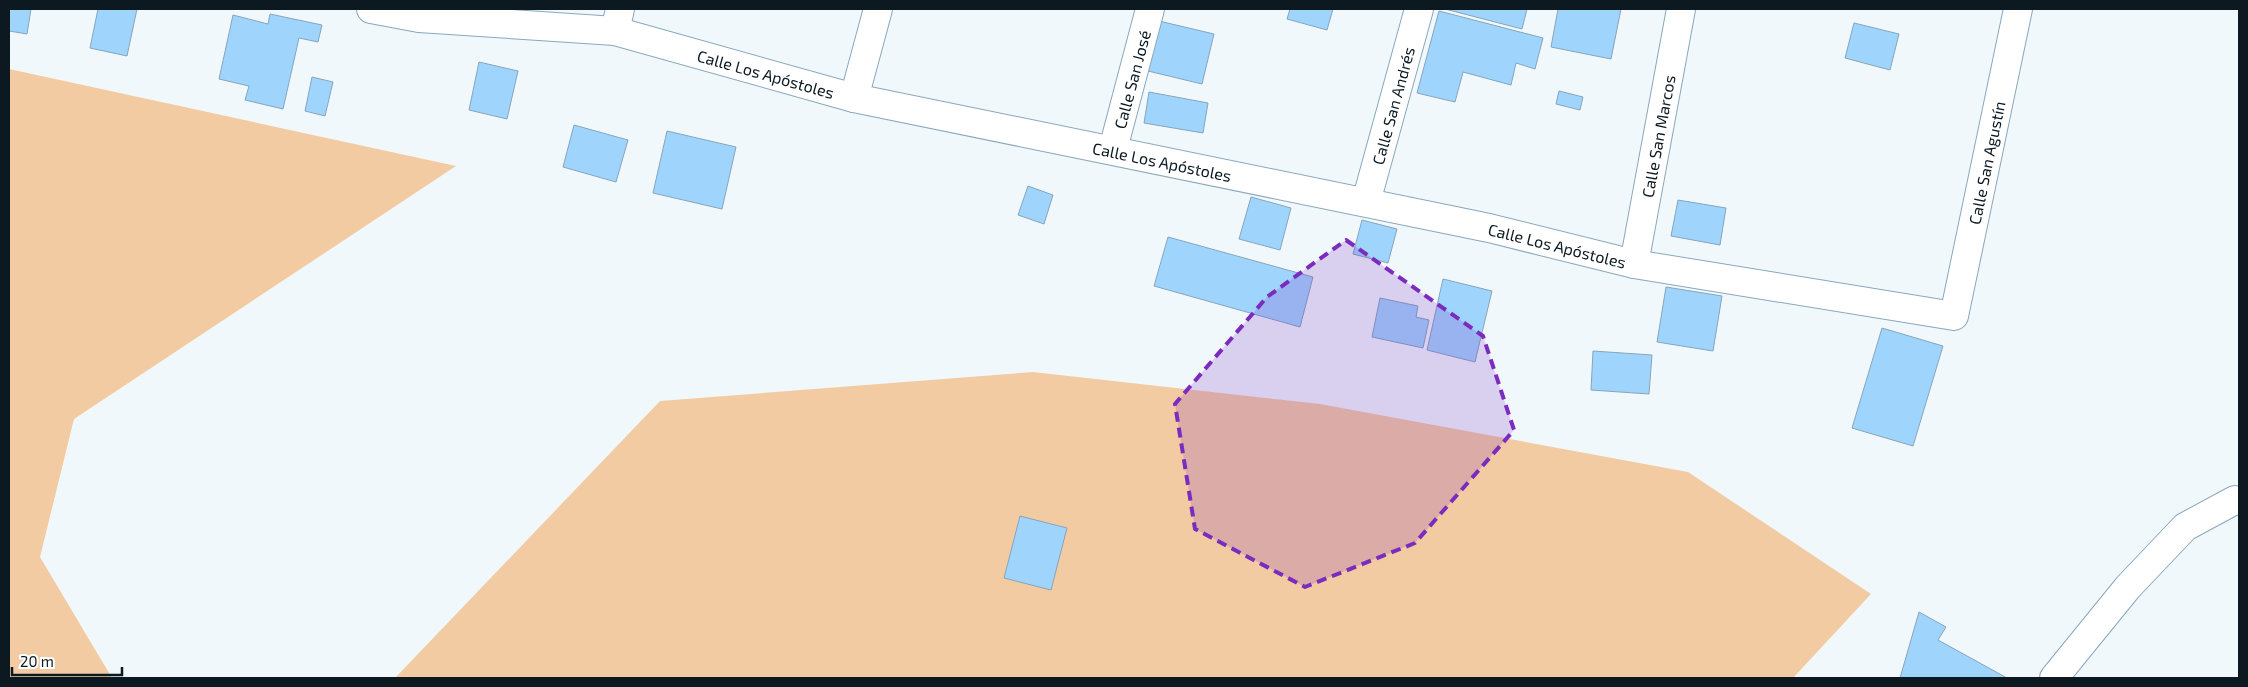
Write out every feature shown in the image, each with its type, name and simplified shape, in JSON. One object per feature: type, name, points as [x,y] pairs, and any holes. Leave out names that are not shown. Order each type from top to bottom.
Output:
[{"type":"street","name":"Calle Los Apóstoles","points":[[371,9],[419,18],[618,20],[854,98],[1113,149],[1489,228],[1634,264],[1954,316]]},
{"type":"street","points":[[854,98],[878,9]]},
{"type":"street","name":"Calle San José","points":[[1113,149],[1150,9]]},
{"type":"street","name":"Calle San Andrés","points":[[1366,202],[1419,9]]},
{"type":"street","name":"Calle San Marcos","points":[[1634,264],[1681,9]]},
{"type":"street","name":"Calle San Agustín","points":[[1954,316],[2018,9]]},
{"type":"street","points":[[2054,678],[2128,587],[2185,527],[2235,500],[2239,501]]},
{"type":"highlighted area","points":[[1346,240],[1483,336],[1514,430],[1415,543],[1305,587],[1195,529],[1175,404],[1267,297]]},
{"type":"shaded area","points":[[9,69],[456,166],[74,419],[40,557],[112,678],[9,678]]},
{"type":"shaded area","points":[[1033,372],[1320,404],[1688,472],[1871,594],[1793,678],[395,678],[660,401]]},
{"type":"building","points":[[9,9],[31,9],[27,34],[9,31]]},
{"type":"building","points":[[98,9],[137,9],[127,56],[90,48]]},
{"type":"building","points":[[1290,9],[1333,9],[1327,30],[1287,19]]},
{"type":"building","points":[[1445,9],[1527,9],[1522,29]]},
{"type":"building","points":[[1558,9],[1621,9],[1611,59],[1551,47]]},
{"type":"building","points":[[1439,11],[1543,38],[1535,69],[1516,63],[1511,85],[1463,72],[1455,102],[1417,93]]},
{"type":"building","points":[[270,14],[322,25],[318,42],[299,38],[283,109],[245,100],[249,86],[219,79],[233,15],[268,24]]},
{"type":"building","points":[[1159,21],[1214,34],[1202,84],[1148,71]]},
{"type":"building","points":[[1854,23],[1899,34],[1890,70],[1845,58]]},
{"type":"building","points":[[479,62],[518,71],[507,119],[469,110]]},
{"type":"building","points":[[312,77],[333,82],[325,116],[305,111]]},
{"type":"building","points":[[1559,91],[1583,97],[1580,110],[1556,104]]},
{"type":"building","points":[[1149,92],[1208,103],[1203,133],[1144,123]]},
{"type":"building","points":[[574,125],[628,140],[616,182],[563,167]]},
{"type":"building","points":[[667,131],[736,147],[722,209],[653,193]]},
{"type":"building","points":[[1028,186],[1053,195],[1044,224],[1018,215]]},
{"type":"building","points":[[1251,197],[1291,208],[1280,250],[1239,239]]},
{"type":"building","points":[[1678,200],[1726,208],[1720,245],[1671,236]]},
{"type":"building","points":[[1362,220],[1397,229],[1388,263],[1353,254]]},
{"type":"building","points":[[1168,237],[1313,277],[1300,327],[1154,286]]},
{"type":"building","points":[[1443,279],[1492,291],[1475,362],[1427,350]]},
{"type":"building","points":[[1666,287],[1722,296],[1713,351],[1657,342]]},
{"type":"building","points":[[1380,298],[1418,306],[1416,317],[1429,320],[1423,348],[1372,337]]},
{"type":"building","points":[[1882,328],[1943,346],[1913,446],[1852,428]]},
{"type":"building","points":[[1593,351],[1652,355],[1649,394],[1591,390]]},
{"type":"building","points":[[1020,516],[1067,528],[1051,590],[1004,578]]},
{"type":"building","points":[[1919,612],[1946,627],[1938,640],[2007,678],[1900,678]]}]
